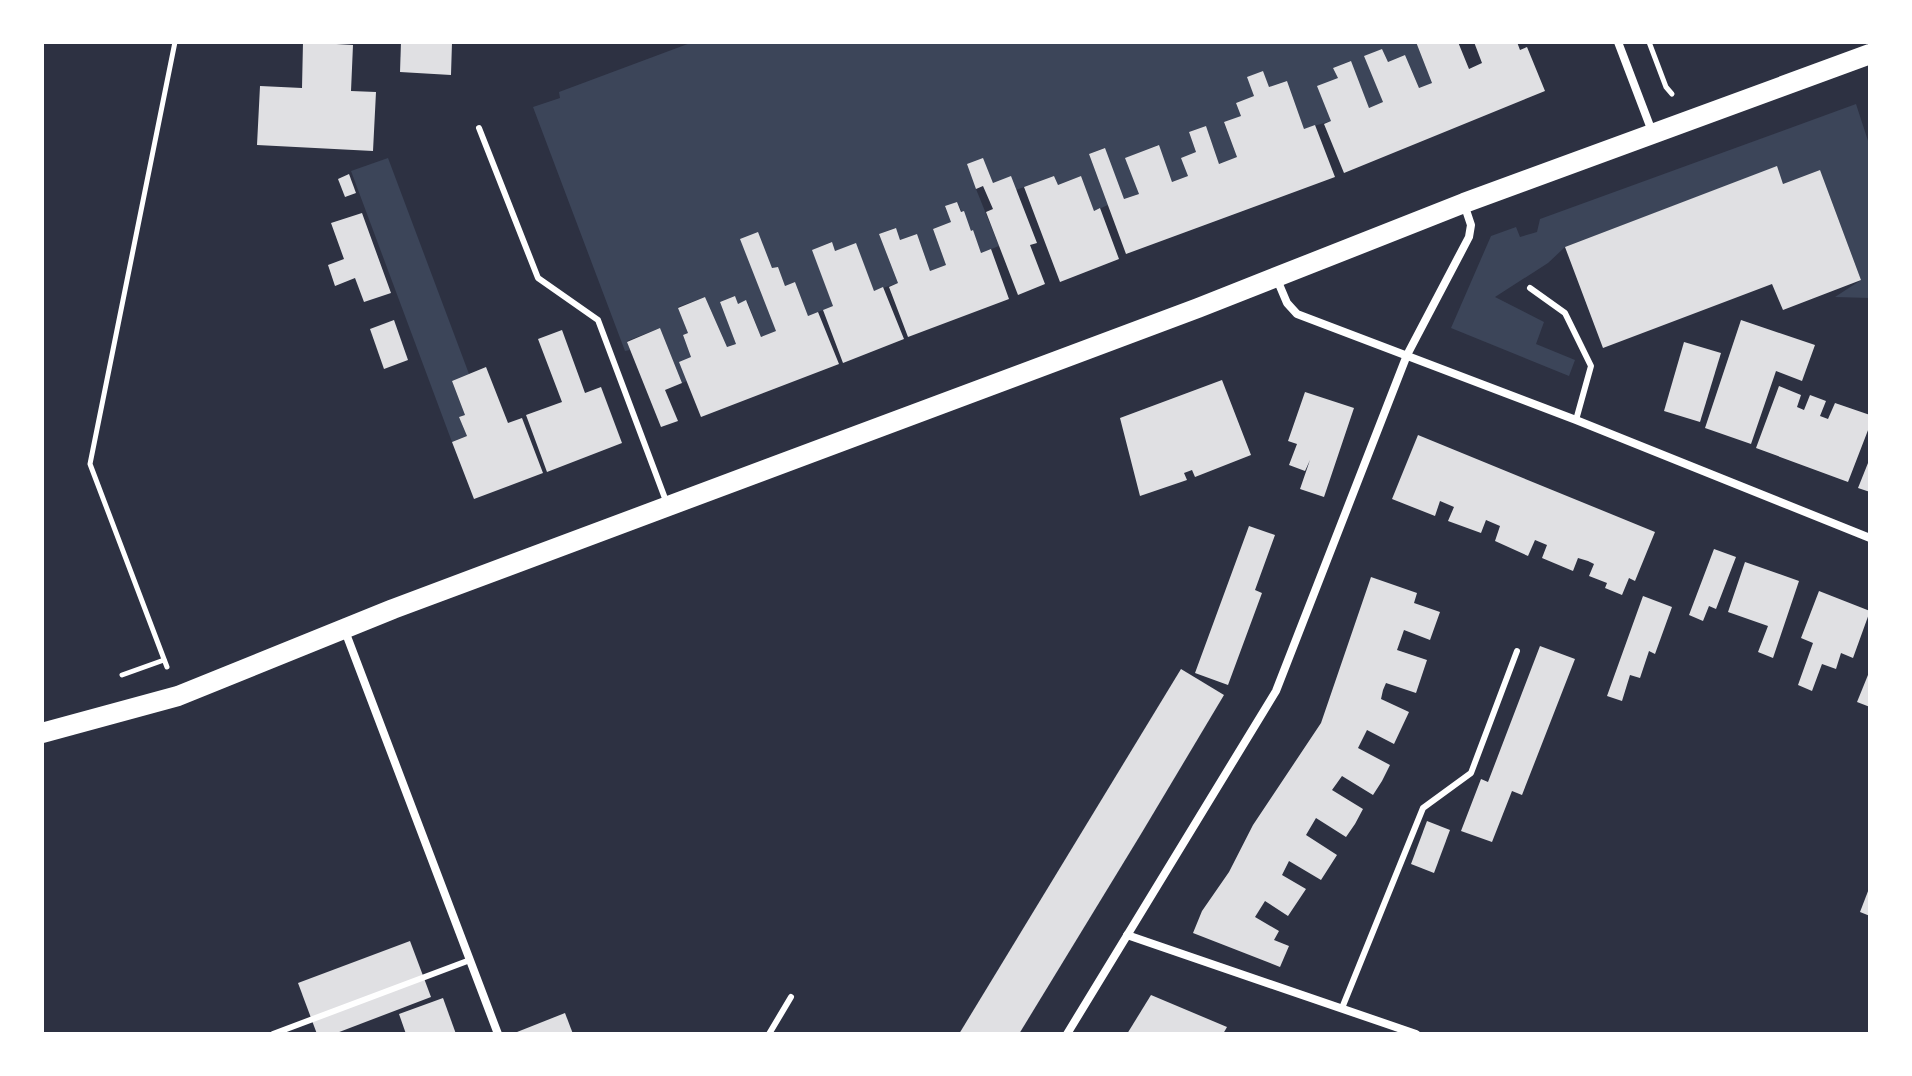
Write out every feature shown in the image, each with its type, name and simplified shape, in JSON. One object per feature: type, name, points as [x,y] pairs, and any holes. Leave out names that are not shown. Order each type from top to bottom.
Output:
[{"type":"main road","points":[[42,733],[178,696],[343,628],[1276,277],[1464,203],[1870,54]]},
{"type":"street","points":[[1618,42],[1653,135]]},
{"type":"street","points":[[1067,1034],[1276,691],[1407,355],[1471,233],[1464,203]]},
{"type":"street","points":[[1276,277],[1287,303],[1297,314],[1576,420],[1870,538]]},
{"type":"street","points":[[343,628],[498,1034]]},
{"type":"street","points":[[1127,935],[1416,1034]]},
{"type":"lane","points":[[479,128],[538,278],[596,318],[668,505]]},
{"type":"lane","points":[[1530,288],[1565,313],[1591,366],[1576,420]]},
{"type":"lane","points":[[1342,1008],[1423,808],[1471,773],[1517,651]]},
{"type":"lane","points":[[273,1034],[287,1032],[470,960]]},
{"type":"lane","points":[[769,1034],[791,997]]},
{"type":"path","points":[[175,42],[90,464],[178,696]]},
{"type":"path","points":[[1649,42],[1666,87]]},
{"type":"shaded area","points":[[693,42],[1416,42],[1432,83],[1419,88],[1405,55],[1388,62],[1382,49],[1365,56],[1383,102],[1369,108],[1350,61],[1333,68],[1338,78],[1331,121],[1304,129],[1287,81],[1269,87],[1263,71],[1248,77],[1254,96],[1236,103],[1241,116],[1224,123],[1237,157],[1219,164],[1206,126],[1189,132],[1196,152],[1182,158],[1188,176],[1172,182],[1158,145],[1126,158],[1139,194],[1124,199],[1104,148],[1089,154],[1108,205],[1094,211],[1081,176],[1058,185],[1054,176],[1016,190],[993,183],[983,159],[976,189],[999,246],[981,253],[957,202],[945,207],[951,222],[933,229],[946,265],[930,271],[917,234],[900,240],[895,228],[879,234],[898,283],[874,291],[856,244],[835,251],[831,242],[813,250],[833,306],[808,316],[795,282],[785,286],[778,267],[772,268],[776,331],[761,337],[747,301],[738,304],[735,296],[720,302],[736,344],[727,347],[705,297],[678,307],[688,333],[683,335],[691,357],[687,381],[682,383],[660,328],[627,341],[630,350],[625,351],[533,107],[560,98],[559,92]]},
{"type":"shaded area","points":[[1856,104],[1870,147],[1870,298],[1835,297],[1861,280],[1820,170],[1783,184],[1776,167],[1565,247],[1548,263],[1495,297],[1544,322],[1536,344],[1575,360],[1569,376],[1451,328],[1491,236],[1516,227],[1520,237],[1537,232],[1540,219]]},
{"type":"shaded area","points":[[388,158],[469,374],[452,381],[465,415],[459,417],[467,436],[452,442],[351,171]]},
{"type":"building","points":[[303,42],[353,45],[351,91],[376,92],[373,151],[257,145],[260,86],[302,88]]},
{"type":"building","points":[[401,42],[452,42],[451,75],[400,72]]},
{"type":"building","points":[[1416,42],[1458,42],[1469,69],[1482,63],[1474,42],[1517,42],[1520,50],[1527,47],[1545,91],[1344,173],[1324,124],[1331,121],[1317,86],[1338,78],[1333,68],[1351,61],[1369,108],[1383,102],[1364,56],[1382,49],[1388,62],[1405,55],[1419,88],[1432,83]]},
{"type":"building","points":[[1263,71],[1269,87],[1287,81],[1304,129],[1315,125],[1335,177],[1126,254],[1089,154],[1105,148],[1124,199],[1139,194],[1125,158],[1159,145],[1172,182],[1188,176],[1181,158],[1196,152],[1189,132],[1206,126],[1219,164],[1237,157],[1224,122],[1241,116],[1236,103],[1254,96],[1247,77]]},
{"type":"building","points":[[983,158],[993,183],[1011,176],[1037,243],[1030,245],[1045,284],[1018,295],[986,212],[993,209],[983,186],[976,189],[967,164]]},
{"type":"building","points":[[1777,166],[1783,184],[1820,170],[1861,280],[1783,310],[1772,284],[1603,348],[1565,247]]},
{"type":"building","points":[[349,174],[356,193],[345,197],[338,179]]},
{"type":"building","points":[[1054,176],[1058,185],[1081,176],[1094,211],[1100,208],[1119,259],[1060,282],[1024,187]]},
{"type":"building","points":[[957,202],[973,230],[981,253],[991,249],[1009,299],[908,337],[889,287],[898,283],[879,234],[896,228],[900,240],[917,234],[930,271],[946,265],[933,229],[951,222],[945,206]]},
{"type":"building","points":[[362,213],[391,293],[364,302],[355,278],[335,286],[328,265],[344,259],[331,223]]},
{"type":"building","points":[[758,232],[772,268],[778,267],[785,286],[795,282],[808,316],[818,312],[839,364],[701,417],[679,362],[691,357],[683,335],[688,333],[678,308],[705,297],[727,347],[736,344],[720,302],[735,296],[738,304],[746,300],[761,337],[776,331],[740,239]]},
{"type":"building","points":[[832,242],[835,251],[856,243],[874,291],[883,287],[904,339],[843,363],[823,310],[833,306],[812,250]]},
{"type":"building","points":[[394,320],[408,360],[384,369],[370,329]]},
{"type":"building","points":[[1741,320],[1815,345],[1802,381],[1776,371],[1751,444],[1705,428]]},
{"type":"building","points":[[660,328],[682,383],[665,390],[678,421],[661,427],[627,342]]},
{"type":"building","points":[[562,330],[585,393],[601,387],[622,443],[547,472],[526,415],[562,402],[538,339]]},
{"type":"building","points":[[1684,342],[1721,353],[1700,422],[1664,411]]},
{"type":"building","points":[[486,367],[508,423],[522,418],[543,473],[474,499],[452,442],[467,436],[459,417],[465,415],[452,381]]},
{"type":"building","points":[[1222,380],[1251,455],[1195,477],[1192,470],[1184,473],[1187,480],[1140,496],[1120,418]]},
{"type":"building","points":[[1779,386],[1801,395],[1797,407],[1804,410],[1810,395],[1826,401],[1820,416],[1828,419],[1835,403],[1870,415],[1870,425],[1848,482],[1756,448]]},
{"type":"building","points":[[1305,392],[1354,408],[1324,497],[1300,489],[1310,460],[1305,471],[1289,465],[1297,444],[1288,441]]},
{"type":"building","points":[[1418,435],[1655,532],[1635,581],[1629,578],[1622,595],[1605,588],[1607,583],[1589,576],[1594,564],[1588,561],[1578,558],[1573,571],[1542,558],[1547,545],[1535,540],[1528,556],[1495,541],[1500,526],[1486,520],[1481,533],[1448,521],[1454,507],[1440,501],[1435,516],[1392,499]]},
{"type":"building","points":[[1870,458],[1870,492],[1858,488]]},
{"type":"building","points":[[1249,526],[1275,535],[1255,590],[1262,593],[1228,685],[1195,673]]},
{"type":"building","points":[[1714,549],[1736,557],[1716,609],[1709,606],[1703,621],[1689,615]]},
{"type":"building","points":[[1745,562],[1799,581],[1773,658],[1758,652],[1768,626],[1728,612]]},
{"type":"building","points":[[1371,577],[1417,593],[1414,603],[1440,612],[1430,640],[1404,630],[1397,650],[1427,660],[1416,693],[1386,683],[1383,690],[1381,699],[1409,712],[1394,744],[1367,730],[1358,748],[1390,765],[1382,781],[1373,795],[1342,776],[1332,790],[1363,809],[1355,824],[1346,837],[1316,818],[1306,835],[1337,855],[1321,880],[1289,861],[1282,875],[1306,889],[1288,916],[1265,901],[1255,917],[1279,931],[1274,940],[1289,946],[1280,967],[1193,933],[1202,911],[1229,872],[1253,825],[1321,723]]},
{"type":"building","points":[[1819,591],[1870,611],[1853,658],[1841,653],[1836,669],[1822,664],[1812,691],[1798,685],[1813,643],[1801,638]]},
{"type":"building","points":[[1643,596],[1672,607],[1655,654],[1649,651],[1640,678],[1630,675],[1622,701],[1607,696]]},
{"type":"building","points":[[1540,646],[1575,659],[1522,795],[1512,791],[1492,842],[1461,831],[1481,779],[1488,782]]},
{"type":"building","points":[[1181,669],[1224,695],[1141,834],[1019,1034],[959,1034]]},
{"type":"building","points":[[1870,670],[1870,707],[1857,702]]},
{"type":"building","points":[[1427,821],[1450,830],[1434,873],[1411,864]]},
{"type":"building","points":[[1870,886],[1870,916],[1860,912]]},
{"type":"building","points":[[410,941],[431,997],[334,1034],[317,1034],[298,983]]},
{"type":"building","points":[[1151,995],[1227,1027],[1223,1034],[1127,1034]]},
{"type":"building","points":[[443,998],[456,1034],[406,1034],[399,1014]]},
{"type":"building","points":[[565,1013],[573,1034],[512,1034]]}]
